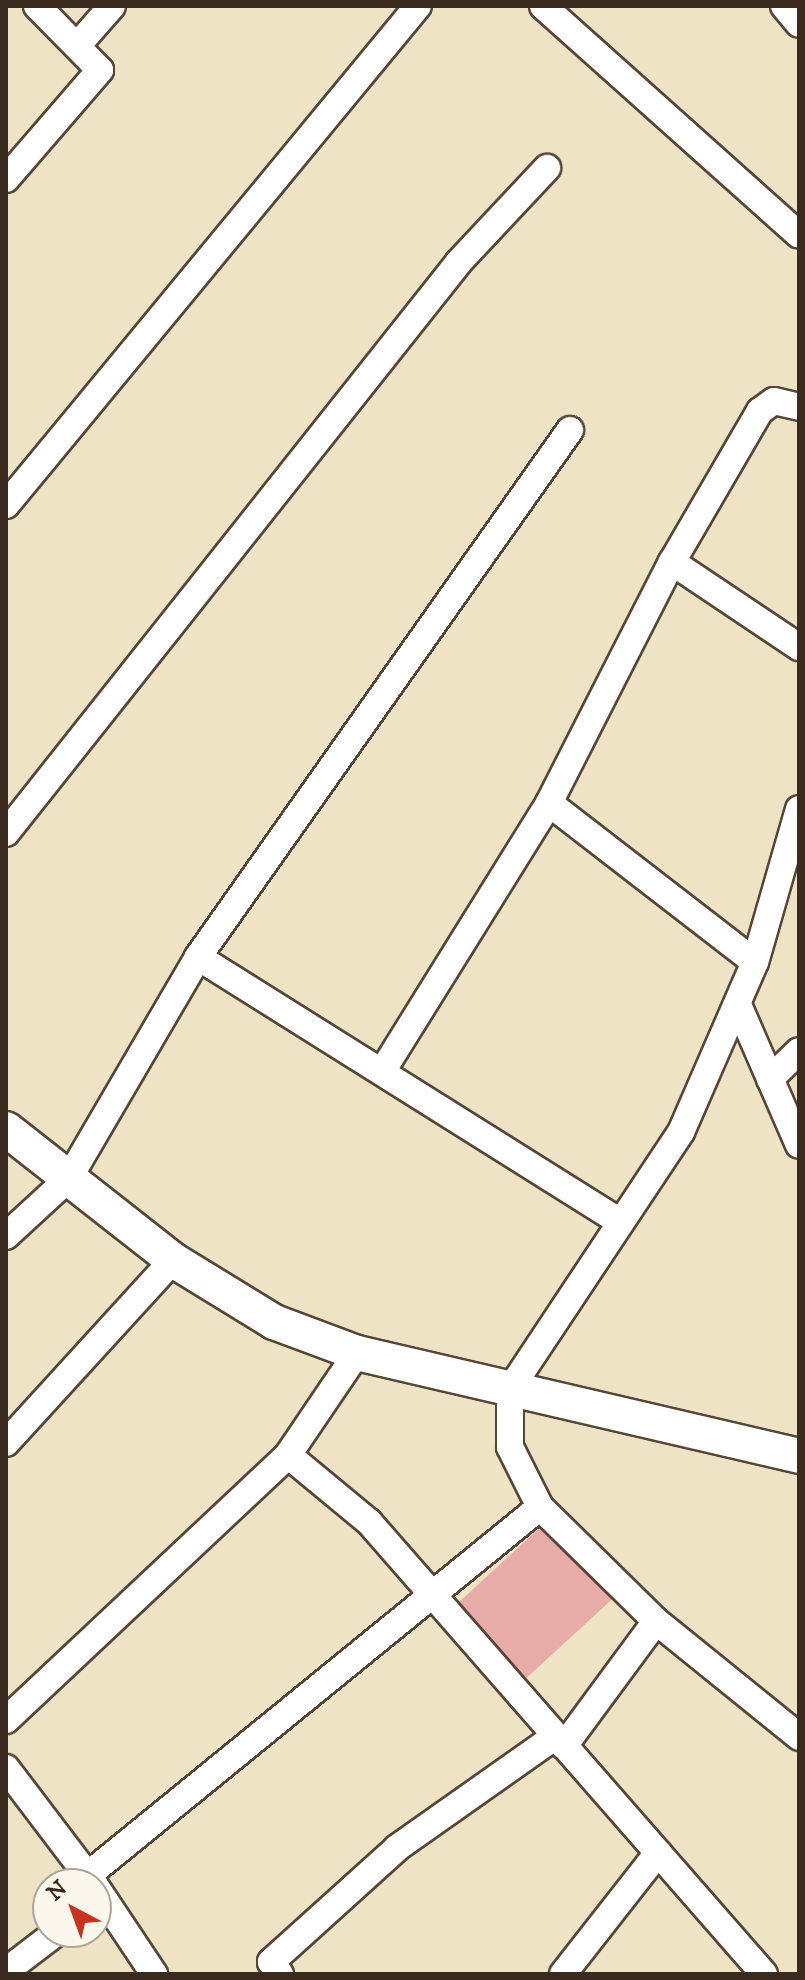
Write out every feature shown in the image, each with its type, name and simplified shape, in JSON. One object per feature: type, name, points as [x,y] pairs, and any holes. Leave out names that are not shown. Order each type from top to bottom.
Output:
[{"type":"street","points":[[6,179],[100,70],[37,6]]},
{"type":"street","points":[[77,46],[112,6]]},
{"type":"street","points":[[6,505],[418,6]]},
{"type":"street","points":[[543,6],[799,235]]},
{"type":"street","points":[[784,6],[799,24]]},
{"type":"street","points":[[6,833],[459,262],[547,168]]},
{"type":"street","points":[[383,1070],[549,803],[672,562],[760,411],[774,401],[799,407]]},
{"type":"street","points":[[6,1236],[69,1178],[198,957],[570,430]]},
{"type":"street","points":[[672,562],[799,647]]},
{"type":"street","points":[[549,803],[755,962]]},
{"type":"street","points":[[799,809],[739,1007],[681,1132],[510,1389],[510,1447],[540,1507],[656,1621],[799,1737]]},
{"type":"street","points":[[198,957],[383,1070],[621,1222]]},
{"type":"street","points":[[739,1007],[799,1145]]},
{"type":"street","points":[[770,1079],[799,1051]]},
{"type":"street","points":[[6,1129],[173,1260],[274,1322],[357,1353],[799,1456]]},
{"type":"street","points":[[6,1443],[173,1260]]},
{"type":"street","points":[[6,1720],[288,1455],[357,1353]]},
{"type":"street","points":[[288,1455],[369,1522],[764,1974]]},
{"type":"street","points":[[112,1875],[432,1595],[540,1507]]},
{"type":"street","points":[[280,1974],[271,1962],[397,1848],[560,1741],[656,1621]]},
{"type":"street","points":[[6,1768],[80,1868]]},
{"type":"street","points":[[563,1974],[658,1853]]},
{"type":"street","points":[[112,1912],[154,1974]]},
{"type":"street","points":[[6,1971],[36,1948]]},
{"type":"building","points":[[545,1523],[619,1593],[522,1682],[459,1602]]}]
